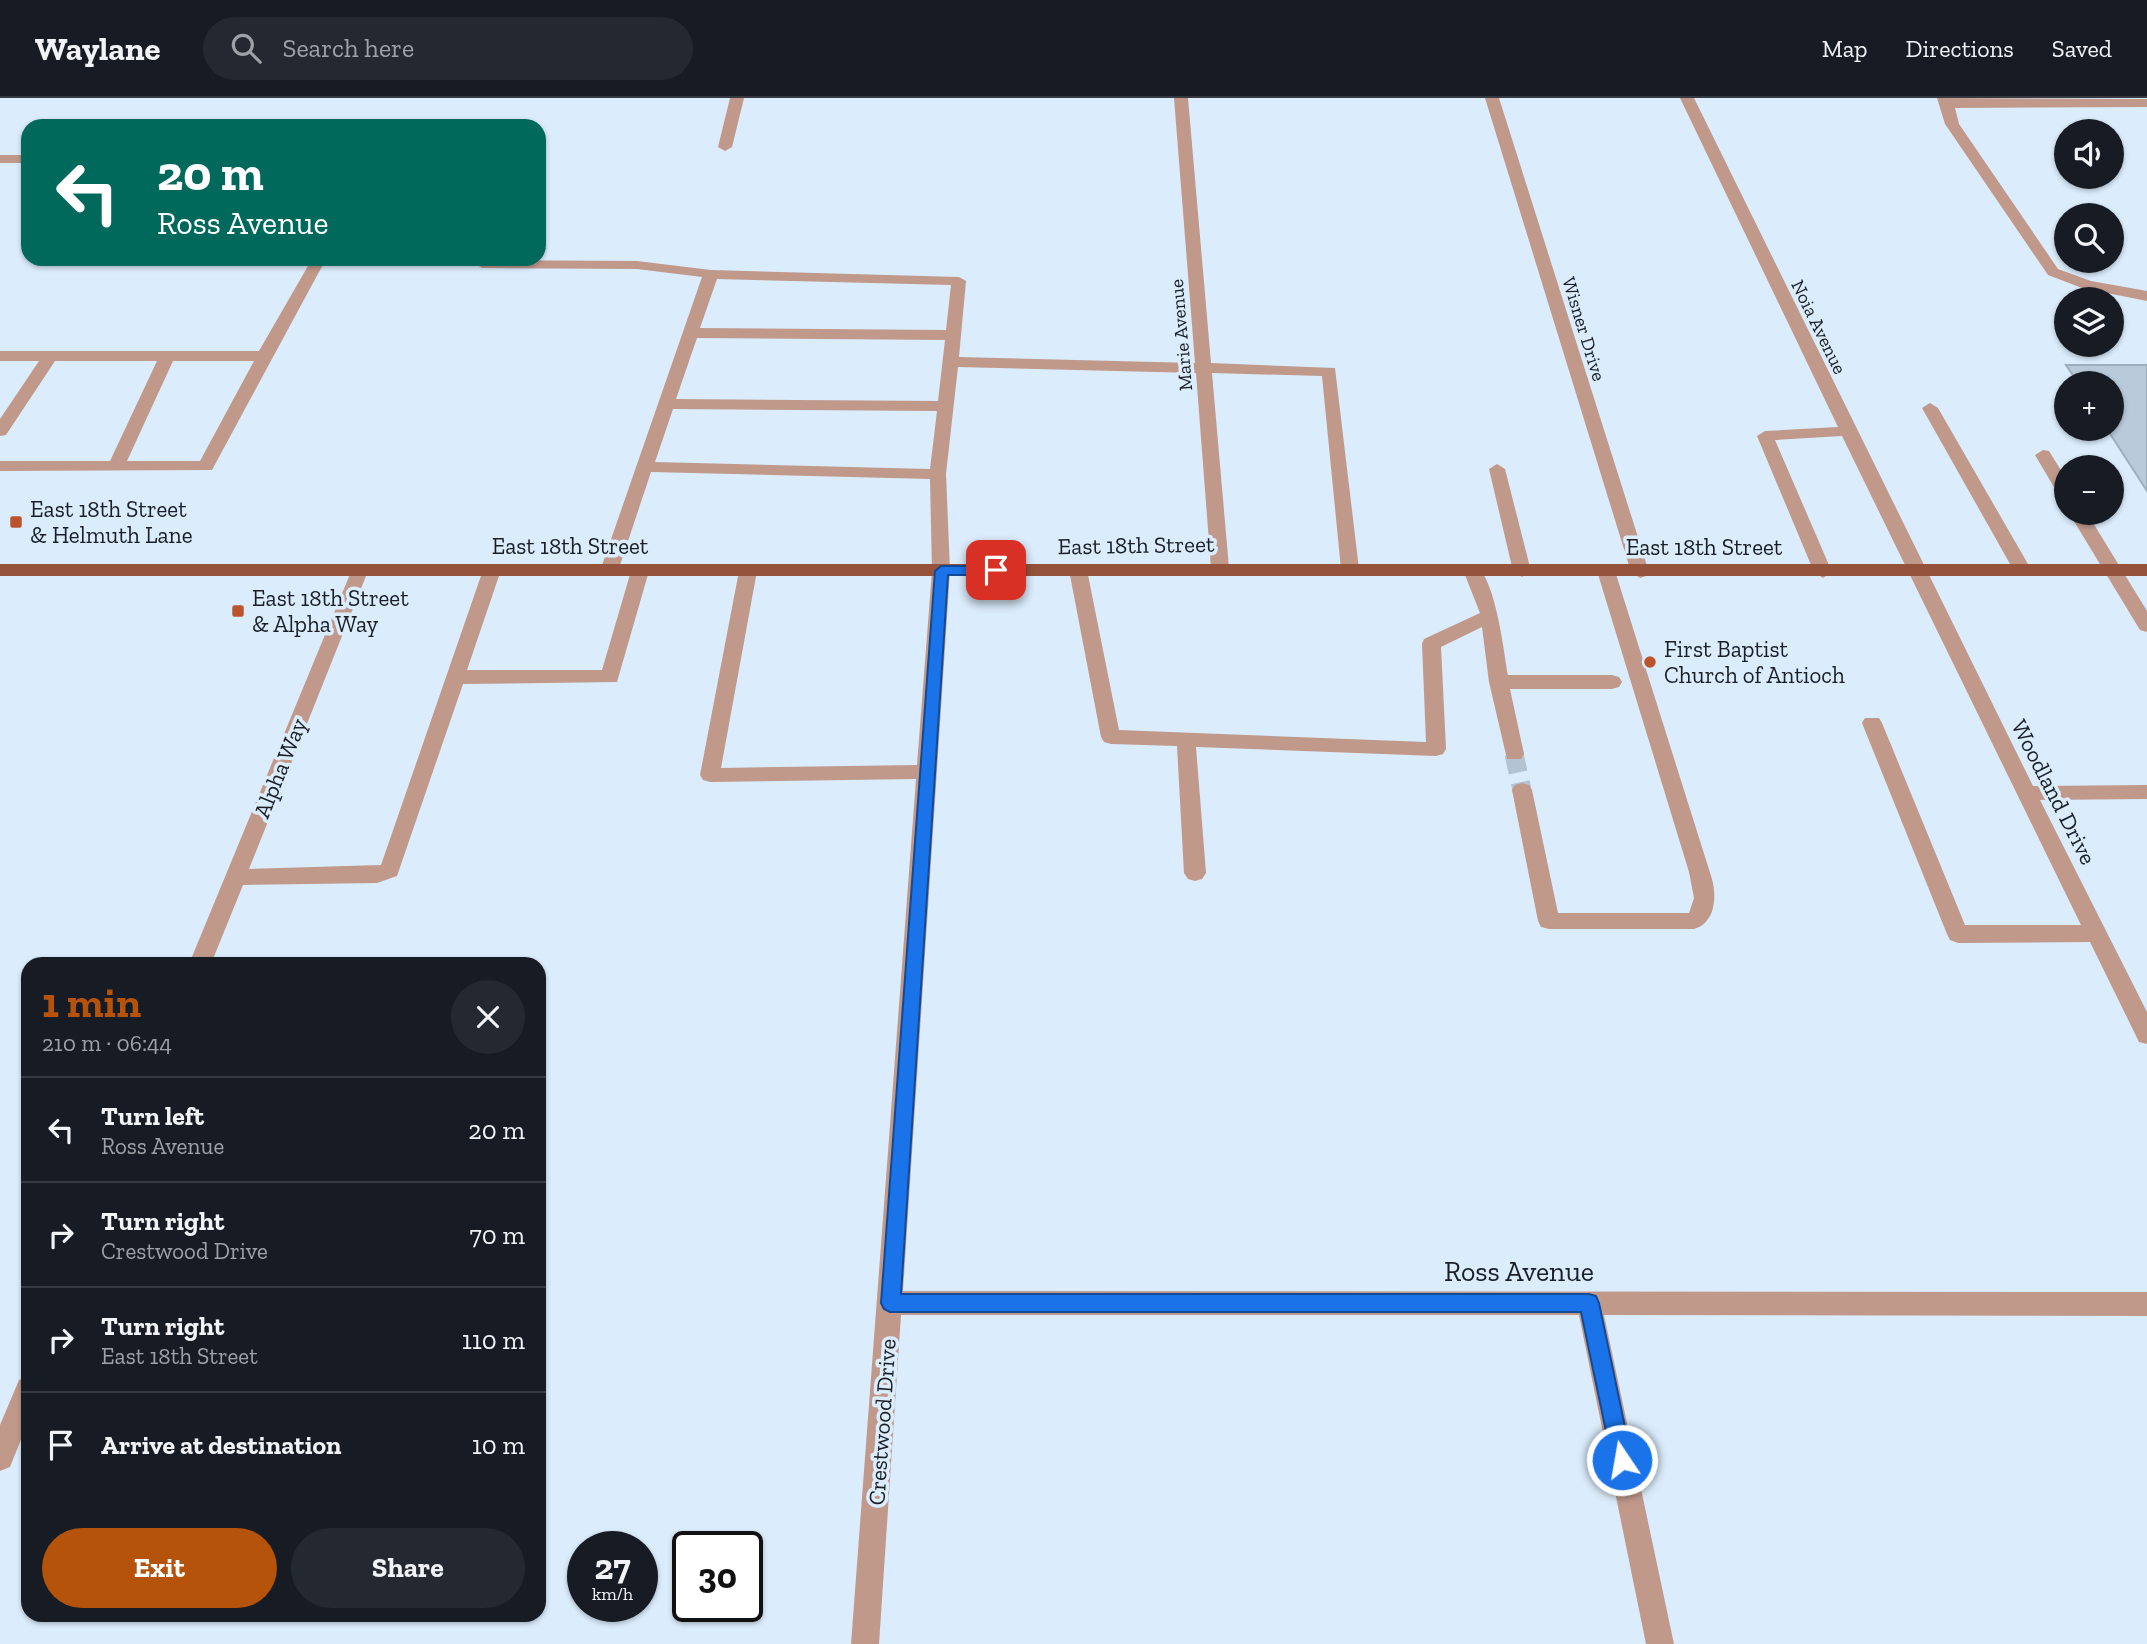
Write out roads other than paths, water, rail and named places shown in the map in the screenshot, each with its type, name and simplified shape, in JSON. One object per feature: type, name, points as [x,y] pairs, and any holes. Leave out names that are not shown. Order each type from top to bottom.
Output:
[{"type":"main road","name":"East 18th Street","points":[[0,570],[2147,570]]},
{"type":"street","points":[[725,146],[737,98]]},
{"type":"street","name":"Marie Avenue","points":[[1181,98],[1220,568]]},
{"type":"street","name":"Wisner Drive","points":[[1492,98],[1640,572]]},
{"type":"street","name":"Noia Avenue","points":[[1686,98],[1916,572]]},
{"type":"street","points":[[2147,103],[1946,101],[1952,124],[2053,272],[2087,285],[2147,296]]},
{"type":"street","points":[[0,159],[21,159]]},
{"type":"street","points":[[546,264],[637,265],[711,274],[609,571]]},
{"type":"street","points":[[0,466],[206,466],[315,266]]},
{"type":"street","name":"Crestwood Drive","points":[[711,274],[959,281],[938,474],[941,571],[865,1644]]},
{"type":"street","points":[[690,333],[953,335]]},
{"type":"street","points":[[0,356],[264,356]]},
{"type":"street","points":[[0,431],[50,356]]},
{"type":"street","points":[[116,466],[167,356]]},
{"type":"street","points":[[950,362],[1329,370],[1350,569]]},
{"type":"street","points":[[666,404],[945,406]]},
{"type":"street","points":[[1930,408],[2023,571]]},
{"type":"street","points":[[1823,572],[1765,436],[1848,431]]},
{"type":"street","points":[[2043,455],[2054,473]]},
{"type":"street","points":[[645,467],[938,474]]},
{"type":"street","points":[[1497,469],[1522,571]]},
{"type":"street","points":[[2085,525],[2147,626]]},
{"type":"street","points":[[236,877],[377,875],[390,870],[492,570]]},
{"type":"street","points":[[1078,570],[1111,737],[1436,749],[1431,644],[1490,616]]},
{"type":"street","points":[[1472,570],[1490,616],[1499,682],[1514,754]]},
{"type":"street","name":"Alpha Way","points":[[203,957],[359,571]]},
{"type":"street","points":[[455,677],[610,677],[640,571]]},
{"type":"street","points":[[748,571],[710,775],[928,772]]},
{"type":"street","points":[[1522,790],[1549,920],[1687,921],[1700,915],[1705,907],[1700,872],[1606,571]]},
{"type":"street","name":"Woodland Drive","points":[[1916,572],[2147,1035]]},
{"type":"street","points":[[1499,682],[1612,682]]},
{"type":"street","points":[[1871,723],[1958,934],[2096,933]]},
{"type":"street","points":[[1185,740],[1195,873]]},
{"type":"street","points":[[2027,793],[2147,792]]},
{"type":"street","name":"Ross Avenue","points":[[890,1303],[2147,1304]]},
{"type":"street","points":[[1589,1303],[1660,1644]]},
{"type":"street","points":[[0,1458],[21,1406]]},
{"type":"tunnel","points":[[1514,754],[1522,790]]},
{"type":"place","name":"East 18th Street & Helmuth Lane","points":[[16,522]]},
{"type":"place","name":"East 18th Street & Alpha Way","points":[[238,611]]},
{"type":"place","name":"First Baptist Church of Antioch","points":[[1650,662]]}]
